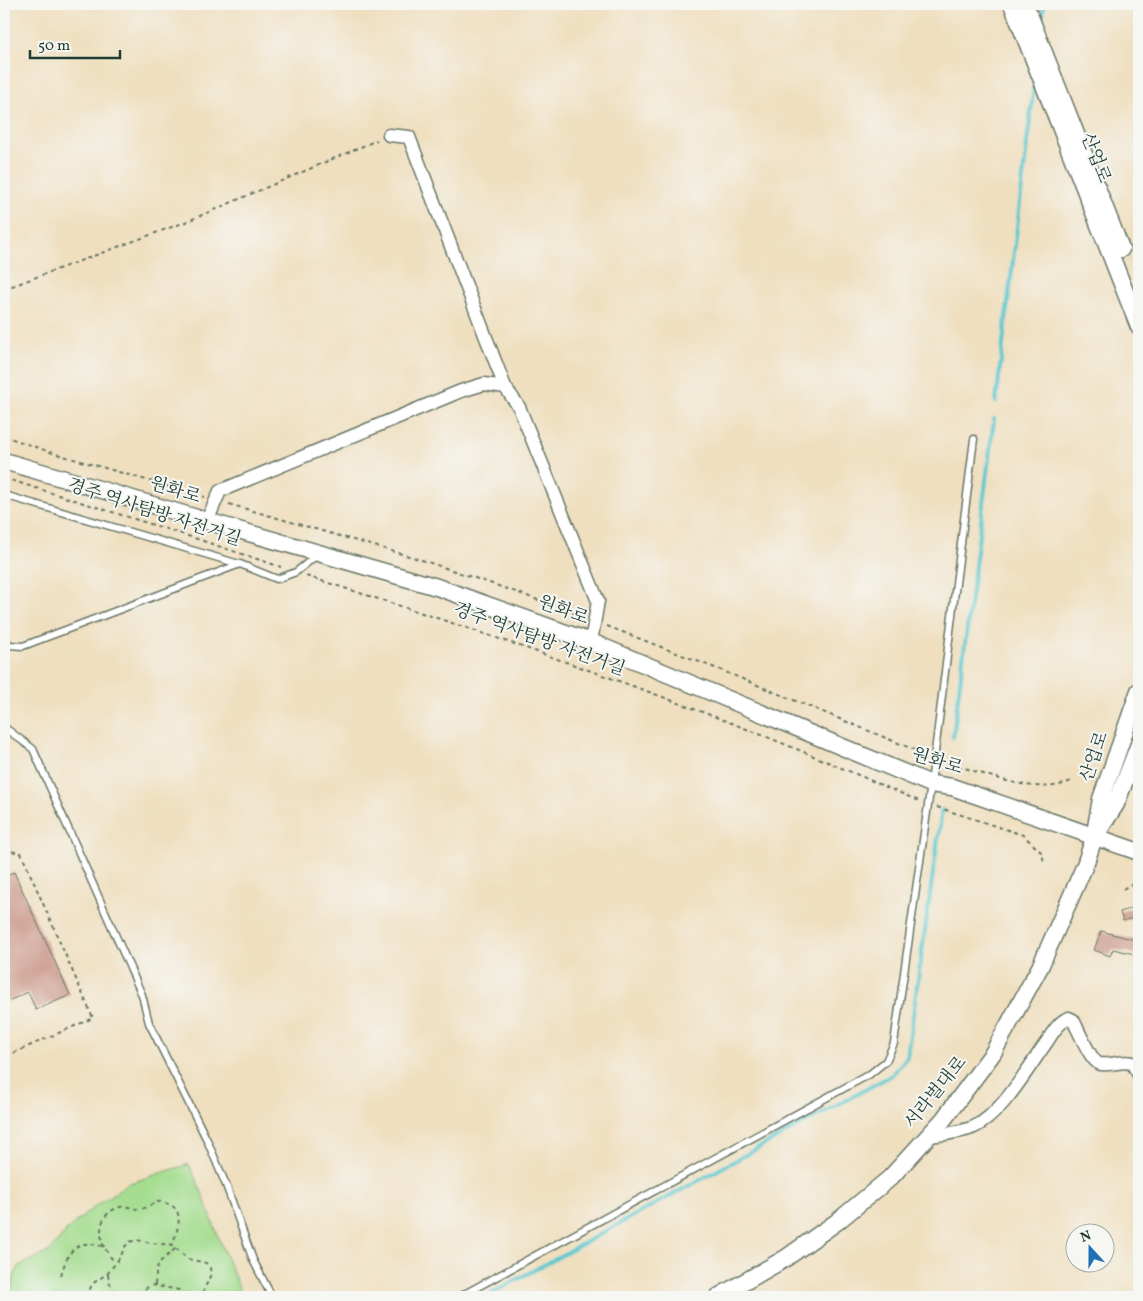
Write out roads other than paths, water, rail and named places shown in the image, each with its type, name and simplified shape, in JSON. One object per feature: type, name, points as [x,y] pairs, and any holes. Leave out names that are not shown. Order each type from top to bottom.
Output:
[{"type":"street","name":"산업로","points":[[1012,4],[1139,327]]},
{"type":"street","name":"산업로","points":[[1025,4],[1093,174],[1139,298]]},
{"type":"street","points":[[389,135],[409,137],[505,388],[519,407],[598,601],[591,642]]},
{"type":"street","points":[[207,521],[220,490],[460,391],[484,384],[505,388]]},
{"type":"street","name":"원화로","points":[[4,461],[437,587],[591,642],[931,784],[952,787],[1094,838]]},
{"type":"street","name":"산업로","points":[[1094,838],[1102,799],[1139,691]]},
{"type":"street","name":"산업로","points":[[1094,838],[1116,804],[1139,744]]},
{"type":"street","points":[[1094,838],[1139,852]]},
{"type":"street","name":"서라벌대로","points":[[718,1297],[786,1258],[838,1220],[890,1178],[943,1120],[993,1053],[1040,966],[1085,866],[1094,838]]},
{"type":"street","points":[[928,1136],[961,1131],[975,1126],[986,1119],[1013,1091],[1046,1042],[1063,1020],[1068,1018],[1073,1020],[1094,1060],[1100,1064],[1132,1062],[1139,1075]]},
{"type":"lane","points":[[460,1297],[666,1184],[798,1115],[870,1074],[886,1061],[894,1043],[931,784],[974,440]]},
{"type":"lane","points":[[4,495],[240,564],[277,580],[296,572],[320,553]]},
{"type":"lane","points":[[4,636],[9,645],[22,646],[240,564]]},
{"type":"lane","points":[[4,726],[33,749],[142,995],[149,1023],[207,1140],[226,1185],[253,1260],[272,1297]]},
{"type":"waterway","points":[[1042,23],[1044,4]]},
{"type":"waterway","points":[[996,402],[1035,78]]},
{"type":"waterway","points":[[953,737],[994,419]]},
{"type":"waterway","points":[[485,1297],[892,1075],[907,1057],[942,810]]}]
